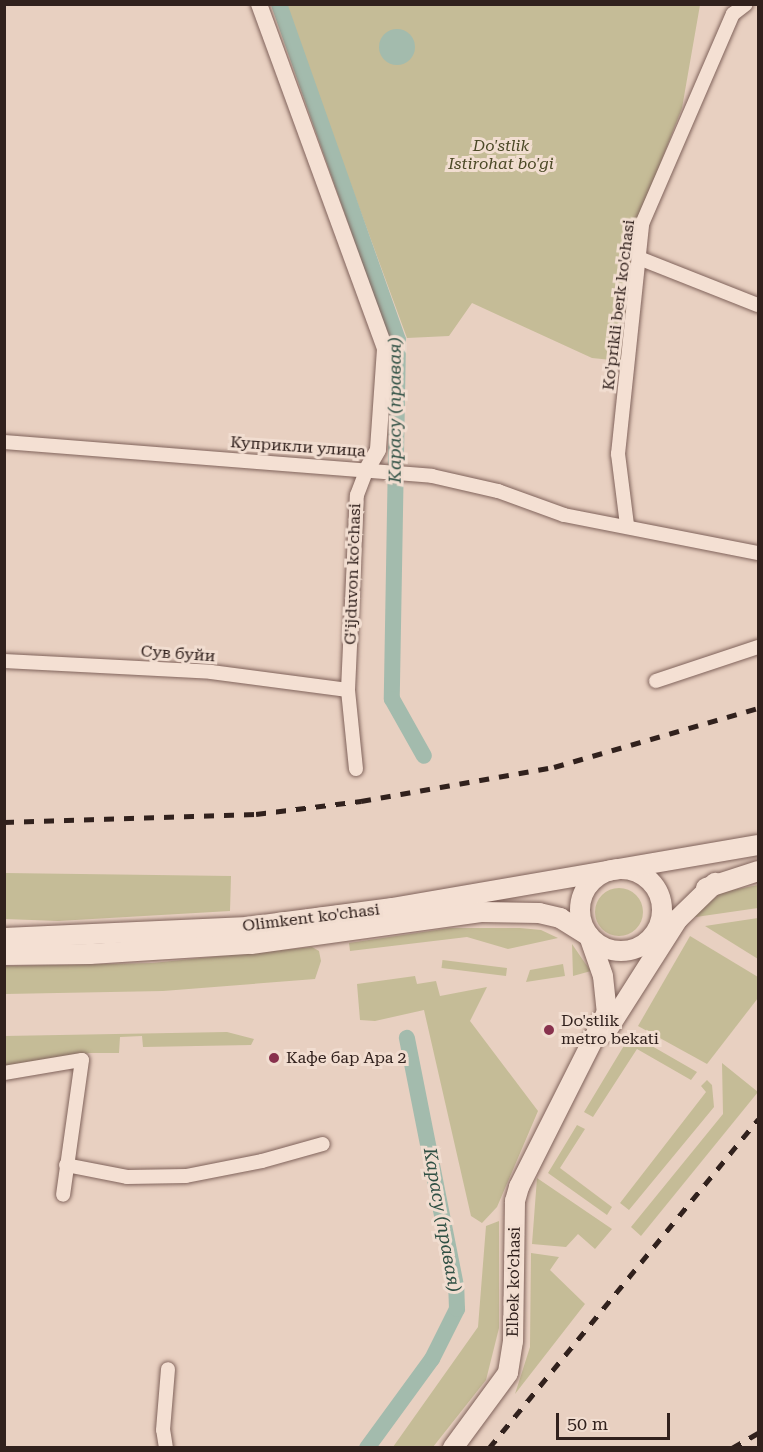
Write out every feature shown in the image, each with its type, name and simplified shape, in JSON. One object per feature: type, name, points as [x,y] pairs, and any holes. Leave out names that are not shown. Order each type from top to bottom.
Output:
[{"type":"main road","points":[[615,870],[643,875],[657,891],[662,912],[656,932],[642,945],[623,951],[604,948],[589,936],[580,913],[583,895],[593,880],[615,870],[759,844]]},
{"type":"main road","name":"Olimkent ko'chasi","points":[[4,939],[248,927],[393,908],[615,870]]},
{"type":"main road","name":"Elbek ko'chasi","points":[[642,976],[656,932],[680,904],[715,883],[759,871]]},
{"type":"main road","name":"Elbek ko'chasi","points":[[559,1109],[678,919],[715,883]]},
{"type":"main road","name":"Olimkent ko'chasi","points":[[4,954],[90,954],[251,944],[504,911],[560,918],[589,936]]},
{"type":"main road","name":"Elbek ko'chasi","points":[[453,1448],[508,1373],[513,1341],[515,1201],[524,1174],[607,1012],[603,976],[589,936]]},
{"type":"street","name":"G'ijduvon ko'chasi","points":[[259,4],[385,349],[378,450],[374,470],[357,495],[348,690],[356,769]]},
{"type":"street","name":"Ko'prikli berk ko'chasi","points":[[627,525],[618,454],[642,224],[732,9],[746,4]]},
{"type":"street","points":[[639,258],[759,304]]},
{"type":"street","name":"Куприкли улица","points":[[4,442],[404,474],[487,488],[564,515],[627,525],[759,553]]},
{"type":"street","points":[[656,681],[759,647]]},
{"type":"street","name":"Сув буйи","points":[[4,661],[212,672],[348,690]]},
{"type":"street","points":[[4,1073],[82,1060],[63,1195]]},
{"type":"street","points":[[66,1165],[127,1177],[186,1176],[262,1161],[323,1144]]},
{"type":"street","points":[[166,1448],[163,1430],[168,1369]]},
{"type":"green space","name":"Do'stlik Istirohat bo'gi","points":[[285,5],[700,5],[682,108],[636,226],[621,361],[592,358],[472,303],[449,336],[407,338]]},
{"type":"green space","points":[[5,873],[231,876],[230,911],[58,921],[5,919]]},
{"type":"green space","points":[[758,885],[758,908],[689,918],[722,892]]},
{"type":"green space","points":[[619,888],[636,895],[643,912],[636,929],[619,936],[602,929],[595,912],[602,895]]},
{"type":"green space","points":[[758,918],[758,959],[705,926]]},
{"type":"green space","points":[[450,928],[520,928],[541,930],[558,938],[508,949],[467,937],[350,951],[349,943]]},
{"type":"green space","points":[[690,936],[758,977],[758,998],[707,1064],[638,1026]]},
{"type":"green space","points":[[572,944],[585,963],[591,971],[573,976]]},
{"type":"green space","points":[[312,947],[319,951],[321,961],[315,979],[163,991],[5,994],[5,966],[152,963]]},
{"type":"green space","points":[[442,960],[507,968],[506,976],[442,968]]},
{"type":"green space","points":[[563,964],[565,976],[526,982],[530,970]]},
{"type":"green space","points":[[415,976],[417,984],[436,981],[440,996],[487,987],[470,1021],[538,1111],[497,1207],[482,1223],[471,1216],[424,1010],[375,1021],[360,1020],[357,984]]},
{"type":"green space","points":[[227,1032],[254,1039],[251,1045],[143,1047],[142,1036],[120,1037],[119,1053],[90,1053],[5,1068],[4,1036]]},
{"type":"green space","points":[[631,1034],[697,1072],[691,1080],[637,1049],[593,1117],[584,1112]]},
{"type":"green space","points":[[722,1063],[758,1092],[641,1236],[631,1227],[723,1114]]},
{"type":"green space","points":[[707,1080],[712,1085],[714,1107],[629,1210],[620,1203],[706,1092],[701,1086]]},
{"type":"green space","points":[[577,1125],[585,1129],[560,1168],[612,1207],[607,1215],[548,1173]]},
{"type":"green space","points":[[537,1178],[612,1229],[595,1249],[578,1234],[566,1247],[532,1244]]},
{"type":"green space","points":[[499,1221],[499,1328],[486,1380],[433,1447],[393,1447],[478,1327],[486,1226]]},
{"type":"green space","points":[[531,1253],[559,1257],[550,1270],[585,1304],[515,1394],[530,1347]]},
{"type":"shaded area","points":[[397,29],[410,34],[415,47],[410,60],[397,65],[384,60],[379,47],[384,34]]},
{"type":"waterway","name":"Карасу (правая)","points":[[279,4],[398,340],[392,699],[424,756]]},
{"type":"waterway","name":"Карасу (правая)","points":[[367,1448],[432,1359],[457,1309],[456,1286],[407,1038]]},
{"type":"railway","points":[[4,822],[256,814],[361,801],[554,767],[758,708]]},
{"type":"railway","points":[[489,1448],[758,1119]]},
{"type":"railway","points":[[732,1448],[758,1433]]},
{"type":"place","name":"Do'stlik metro bekati","points":[[549,1030]]},
{"type":"place","name":"Кафе бар Ара 2","points":[[274,1058]]}]
